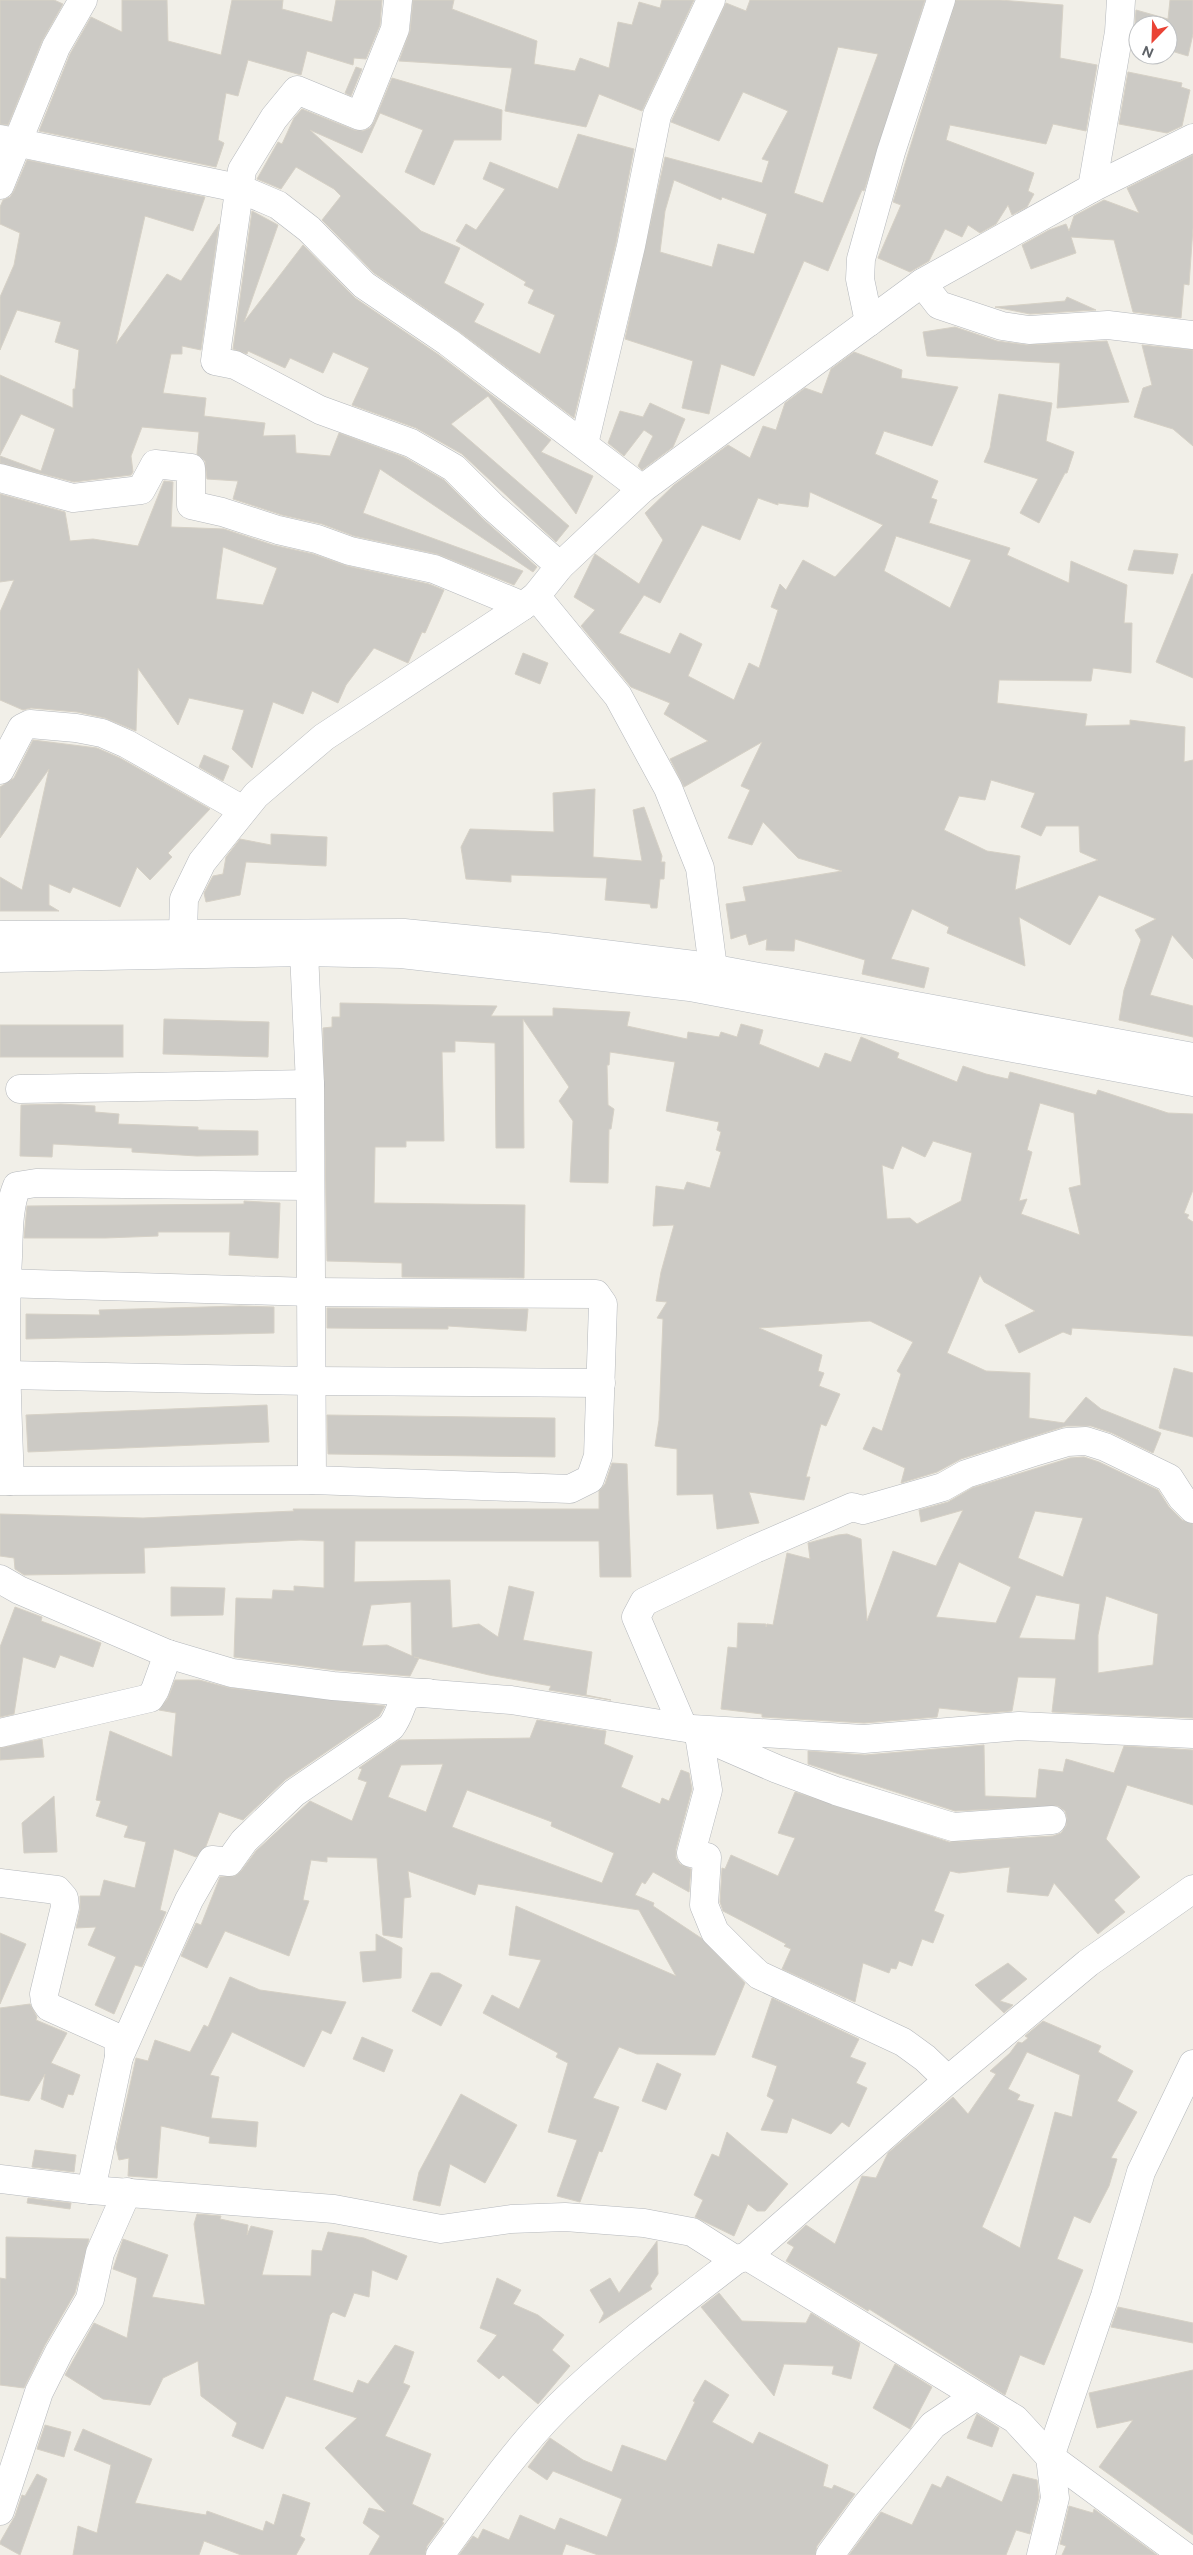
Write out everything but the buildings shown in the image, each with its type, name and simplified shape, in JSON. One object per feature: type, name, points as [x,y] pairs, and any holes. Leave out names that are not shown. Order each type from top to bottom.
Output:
[{"type":"street","points":[[0,185],[9,140],[56,47],[83,0]]},
{"type":"street","points":[[398,0],[395,29],[360,116],[297,90],[274,118],[242,170],[215,361],[235,365],[320,410],[411,443],[454,468],[493,507],[560,566]]},
{"type":"street","points":[[584,444],[631,246],[657,115],[711,0]]},
{"type":"street","points":[[868,322],[860,279],[861,259],[891,152],[941,0]]},
{"type":"street","points":[[1092,188],[1119,32],[1121,0]]},
{"type":"street","points":[[184,933],[184,899],[202,862],[243,810],[286,767],[324,737],[529,601],[560,566],[642,489],[922,283],[1092,188],[1193,138]]},
{"type":"street","points":[[9,140],[238,188],[278,205],[309,229],[364,284],[448,342],[642,489]]},
{"type":"street","points":[[922,283],[939,305],[1002,326],[1029,330],[1118,326],[1193,335]]},
{"type":"street","points":[[0,478],[73,498],[141,490],[155,464],[191,468],[191,505],[317,539],[350,551],[434,569],[529,601],[618,696],[668,788],[700,868],[713,968]]},
{"type":"street","points":[[0,770],[22,728],[30,724],[76,728],[102,733],[127,744],[243,810]]},
{"type":"street","points":[[0,935],[404,933],[547,947],[713,968],[1193,1057]]},
{"type":"street","points":[[0,958],[304,952],[401,954],[690,987],[1193,1082]]},
{"type":"street","points":[[304,952],[310,1084],[312,1480]]},
{"type":"street","points":[[20,1088],[310,1084]]},
{"type":"street","points":[[3,1283],[311,1292],[596,1294],[603,1304],[601,1383],[598,1456],[590,1479],[570,1488],[312,1480],[5,1481],[6,1375],[3,1283],[11,1201],[17,1186],[36,1183],[310,1186]]},
{"type":"street","points":[[6,1375],[312,1381],[601,1383]]},
{"type":"street","points":[[948,2080],[925,2058],[903,2042],[759,1975],[715,1932],[704,1905],[707,1856],[691,1853],[708,1790],[691,1730],[636,1617],[640,1606],[644,1602],[755,1549],[852,1507],[863,1510],[942,1487],[966,1474],[1067,1442],[1086,1441],[1105,1447],[1169,1478],[1182,1498],[1193,1509]]},
{"type":"street","points":[[0,1579],[19,1590],[168,1654],[232,1673],[333,1686],[511,1700],[691,1730],[864,1738],[1019,1726],[1193,1734]]},
{"type":"street","points":[[0,1732],[31,1727],[150,1698],[155,1690],[168,1654]]},
{"type":"street","points":[[91,2190],[119,2057],[189,1900],[212,1860],[229,1862],[244,1841],[294,1793],[390,1727],[399,1716],[405,1698],[412,1693],[439,1694]]},
{"type":"street","points":[[691,1730],[776,1769],[836,1791],[953,1827],[1052,1820]]},
{"type":"street","points":[[0,1883],[57,1890],[64,1898],[65,1907],[44,1994],[45,2001],[49,2007],[118,2038],[119,2057]]},
{"type":"street","points":[[440,2555],[500,2476],[557,2408],[606,2362],[741,2258],[948,2080],[1088,1963],[1159,1911],[1193,1889]]},
{"type":"street","points":[[1042,2555],[1055,2498],[1050,2456],[1105,2296],[1141,2172],[1193,2064]]},
{"type":"street","points":[[0,2179],[91,2190],[334,2209],[440,2229],[529,2218],[565,2217],[644,2223],[692,2232],[741,2258],[1015,2419],[1050,2456],[1184,2555]]},
{"type":"street","points":[[0,2511],[39,2392],[58,2352],[90,2299],[100,2253],[127,2192]]},
{"type":"street","points":[[830,2555],[865,2507],[933,2425],[976,2396]]}]
